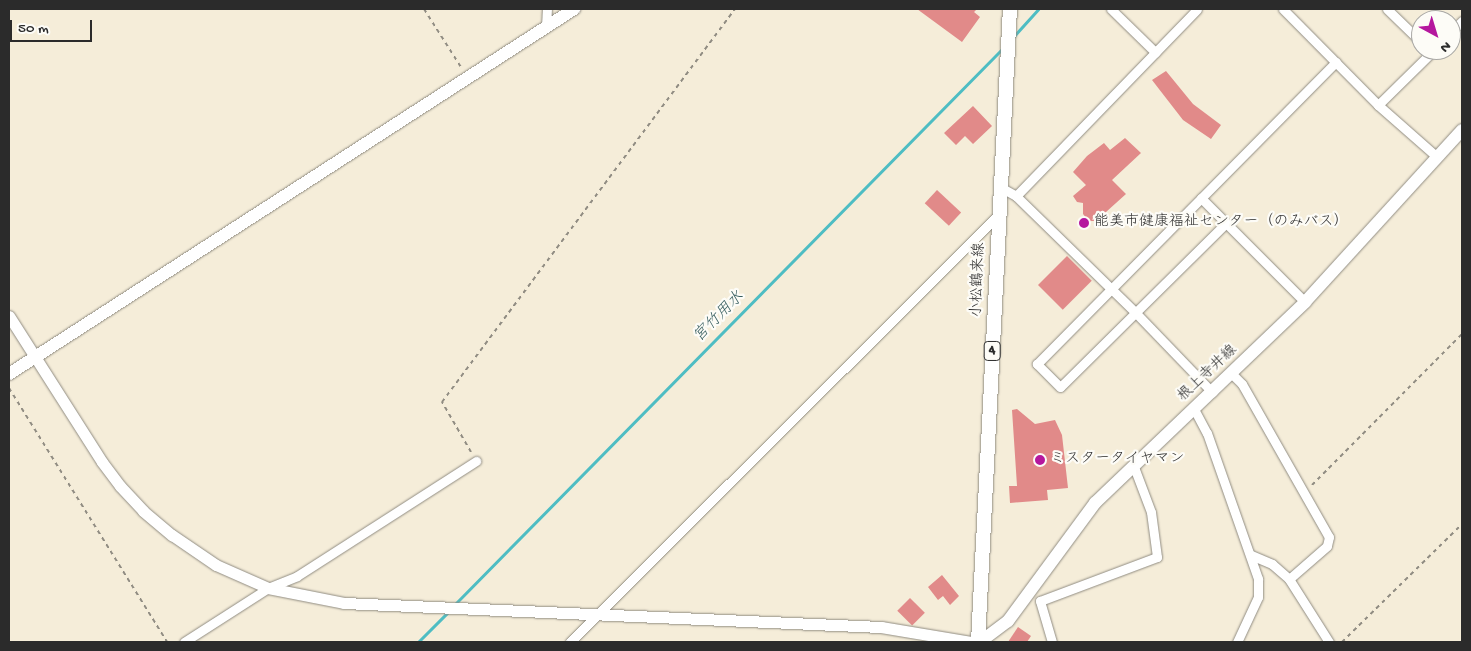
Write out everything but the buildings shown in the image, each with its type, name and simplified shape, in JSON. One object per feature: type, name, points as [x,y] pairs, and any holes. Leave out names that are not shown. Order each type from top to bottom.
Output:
[{"type":"main road","points":[[9,374],[574,9]]},
{"type":"main road","name":"小松鶴来線","points":[[979,642],[998,215],[1010,9]]},
{"type":"main road","name":"根上寺井線","points":[[979,642],[1008,621],[1095,503],[1232,374],[1305,302],[1436,156],[1462,130]]},
{"type":"street","points":[[546,28],[547,9]]},
{"type":"street","points":[[1111,9],[1155,52]]},
{"type":"street","points":[[1016,196],[1198,9]]},
{"type":"street","points":[[1283,9],[1378,105],[1436,156]]},
{"type":"street","points":[[1387,9],[1411,32]]},
{"type":"street","points":[[1378,105],[1422,60]]},
{"type":"street","points":[[1226,223],[1060,388],[1037,364],[1336,62]]},
{"type":"street","points":[[1000,187],[1016,196],[1136,313],[1212,392]]},
{"type":"street","points":[[1201,198],[1305,302]]},
{"type":"street","points":[[570,642],[998,215]]},
{"type":"street","points":[[9,316],[102,462],[120,486],[143,511],[172,536],[216,565],[268,588],[344,603],[881,627],[971,642]]},
{"type":"street","points":[[1232,374],[1242,384],[1329,537],[1327,546],[1289,579]]},
{"type":"street","points":[[1194,409],[1207,433],[1258,579],[1258,598],[1237,642]]},
{"type":"street","points":[[186,642],[268,588],[297,576],[476,461]]},
{"type":"street","points":[[1052,642],[1040,601],[1157,557],[1151,512],[1134,467]]},
{"type":"street","points":[[1251,555],[1272,564],[1289,579],[1329,642]]},
{"type":"path","points":[[424,9],[468,78]]},
{"type":"path","points":[[476,461],[442,402],[735,9]]},
{"type":"path","points":[[1305,492],[1462,334]]},
{"type":"path","points":[[9,388],[167,642]]},
{"type":"path","points":[[1342,642],[1462,524]]},
{"type":"waterway","name":"宮竹用水","points":[[1014,36],[1038,9]]},
{"type":"waterway","name":"宮竹用水","points":[[455,604],[1003,48]]},
{"type":"waterway","name":"宮竹用水","points":[[418,642],[449,611]]},
{"type":"place","name":"能美市健康福祉センター（のみバス）","points":[[1084,223]]},
{"type":"place","name":"ミスタータイヤマン","points":[[1040,460]]}]
